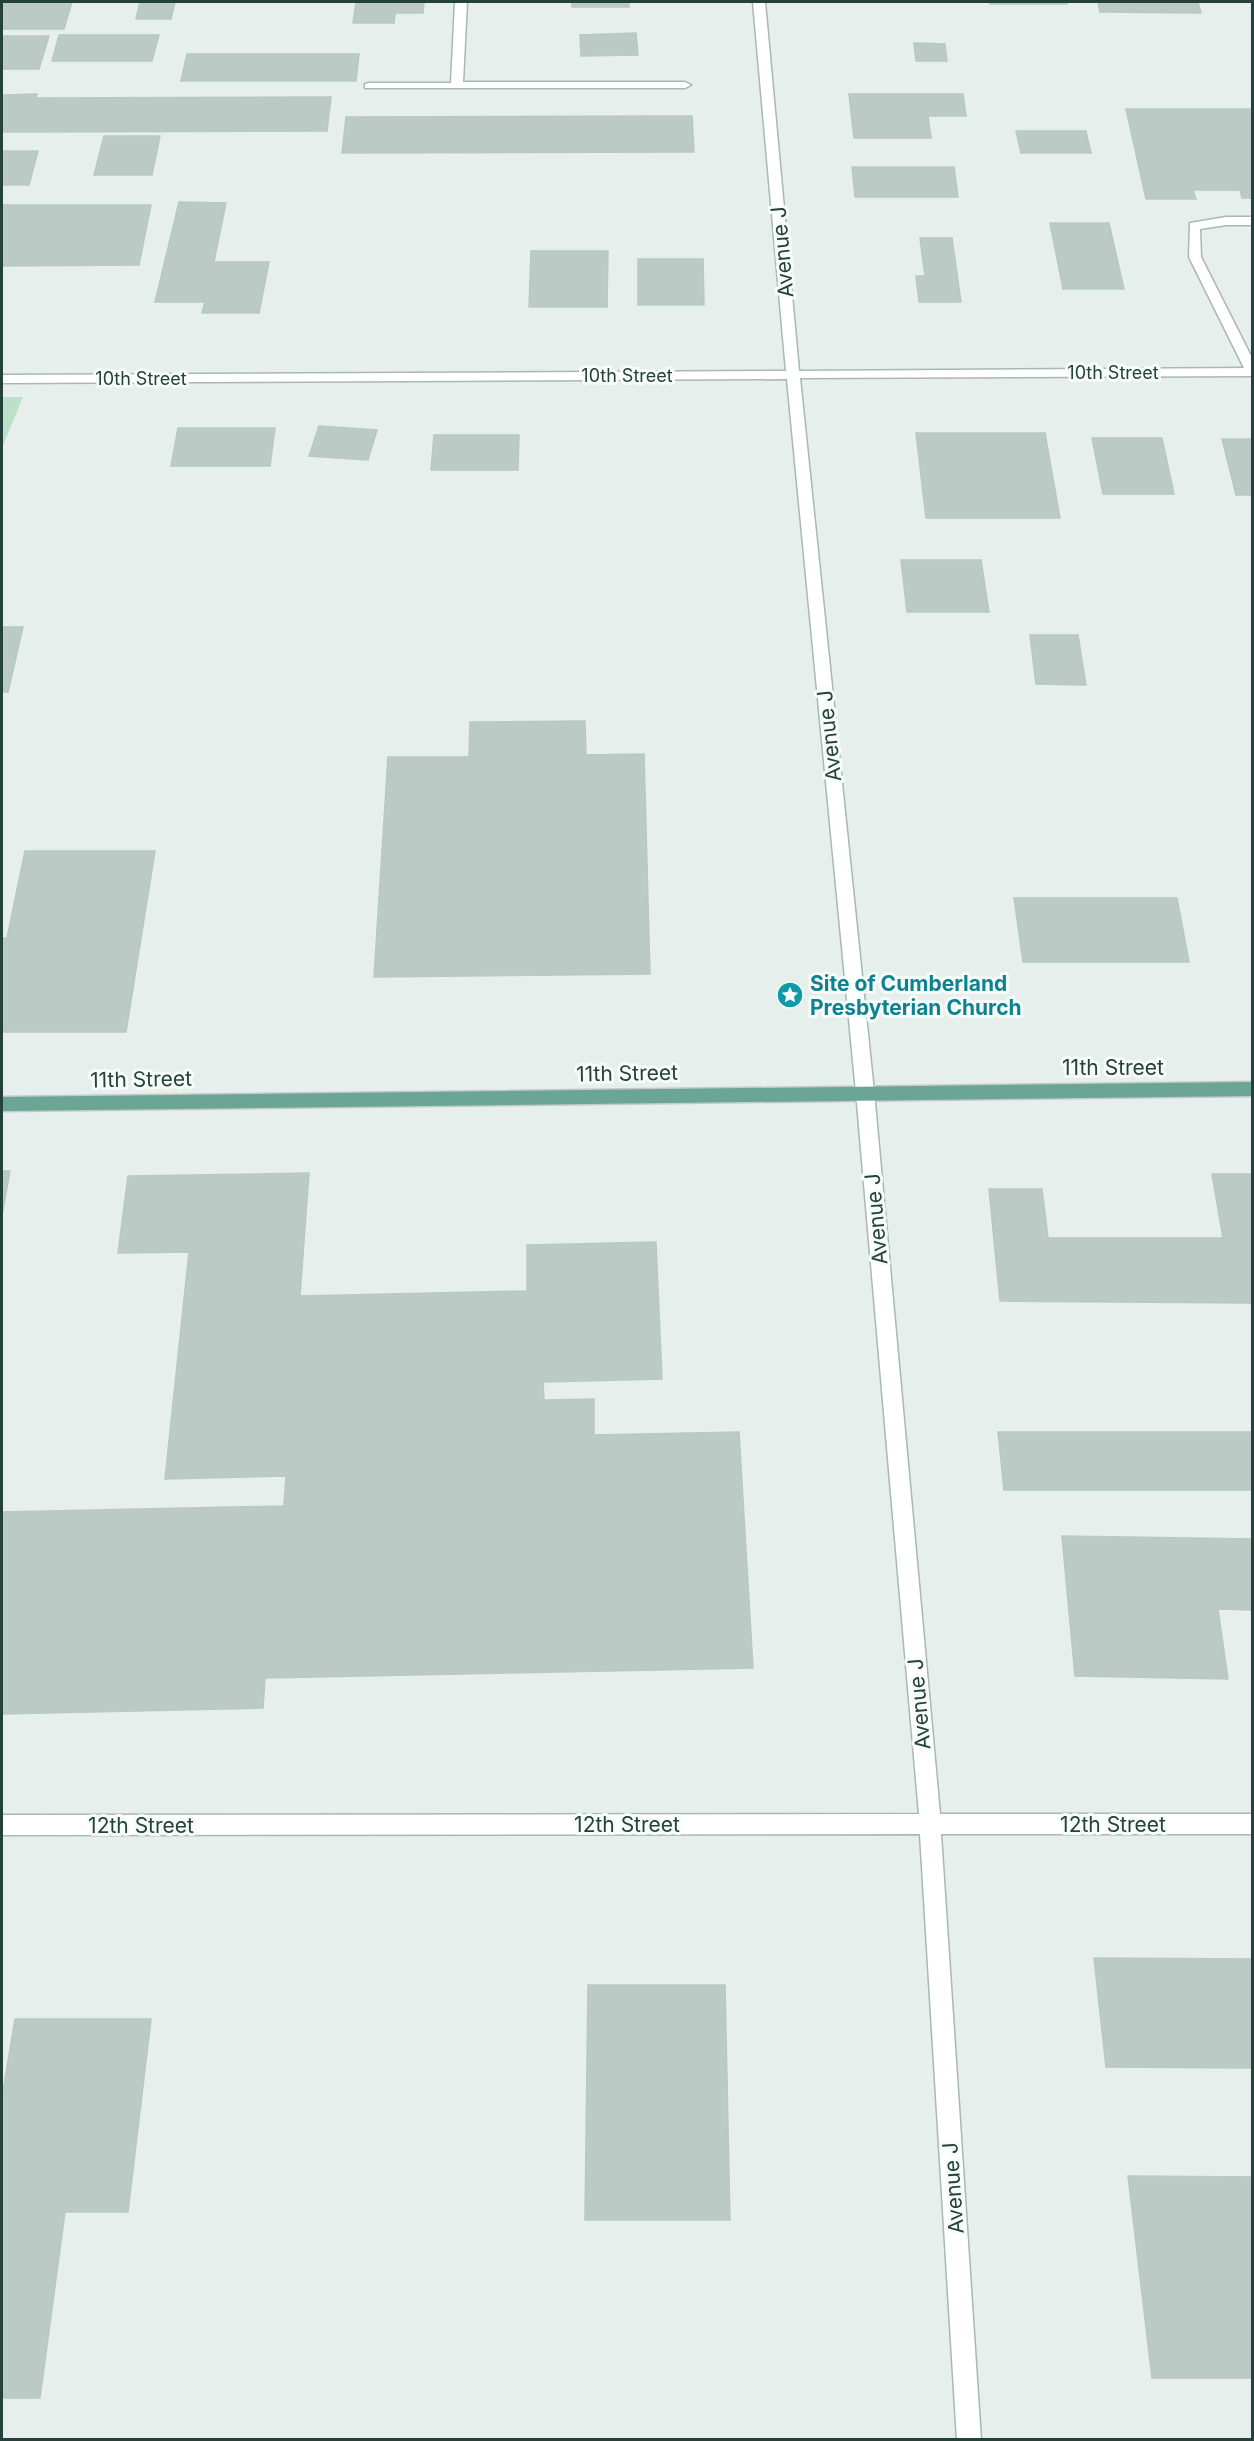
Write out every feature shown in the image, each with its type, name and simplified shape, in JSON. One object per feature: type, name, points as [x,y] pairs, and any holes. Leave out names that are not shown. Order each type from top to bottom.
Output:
[{"type":"main road","name":"11th Street","points":[[2,1104],[1252,1089]]},
{"type":"street","points":[[457,86],[461,2]]},
{"type":"street","name":"Avenue J","points":[[759,2],[793,374],[865,1092],[930,1823],[969,2439]]},
{"type":"street","points":[[369,86],[685,85]]},
{"type":"street","points":[[1252,221],[1226,221],[1194,226],[1195,257],[1252,371]]},
{"type":"street","name":"10th Street","points":[[2,379],[1252,371]]},
{"type":"street","name":"12th Street","points":[[2,1825],[1252,1824]]},
{"type":"green space","points":[[2,397],[23,397],[2,448]]},
{"type":"building","points":[[2,2],[72,2],[64,29],[2,29]]},
{"type":"building","points":[[140,2],[175,2],[171,19],[136,19]]},
{"type":"building","points":[[356,2],[424,2],[423,13],[395,13],[394,23],[353,23]]},
{"type":"building","points":[[572,2],[629,2],[629,7],[572,7]]},
{"type":"building","points":[[990,2],[1066,2],[1067,4],[990,4]]},
{"type":"building","points":[[1098,2],[1198,2],[1201,13],[1100,12]]},
{"type":"building","points":[[636,33],[638,55],[581,56],[580,35]]},
{"type":"building","points":[[59,35],[159,35],[152,61],[52,61]]},
{"type":"building","points":[[2,36],[49,36],[39,69],[2,69]]},
{"type":"building","points":[[914,43],[945,44],[947,61],[916,61]]},
{"type":"building","points":[[187,54],[359,54],[356,81],[181,81]]},
{"type":"building","points":[[37,94],[36,98],[331,97],[327,131],[2,132],[2,95]]},
{"type":"building","points":[[849,94],[963,94],[966,116],[928,116],[931,138],[854,138]]},
{"type":"building","points":[[1126,109],[1252,109],[1252,198],[1242,198],[1240,190],[1193,190],[1196,199],[1146,199]]},
{"type":"building","points":[[692,116],[694,152],[342,153],[346,117]]},
{"type":"building","points":[[1016,131],[1086,131],[1091,153],[1021,153]]},
{"type":"building","points":[[104,136],[160,136],[152,175],[94,175]]},
{"type":"building","points":[[2,151],[38,151],[29,185],[2,185]]},
{"type":"building","points":[[852,167],[954,167],[958,197],[855,197]]},
{"type":"building","points":[[179,202],[226,203],[214,262],[269,262],[259,313],[202,313],[205,302],[155,302]]},
{"type":"building","points":[[2,205],[151,205],[139,265],[2,266]]},
{"type":"building","points":[[1050,223],[1109,223],[1124,289],[1063,289]]},
{"type":"building","points":[[920,238],[952,238],[961,302],[919,302],[916,276],[925,276]]},
{"type":"building","points":[[531,251],[608,251],[607,307],[529,307]]},
{"type":"building","points":[[638,259],[703,259],[704,305],[638,305]]},
{"type":"building","points":[[319,426],[377,430],[368,460],[309,456]]},
{"type":"building","points":[[178,428],[275,428],[270,466],[171,466]]},
{"type":"building","points":[[916,433],[1045,433],[1060,518],[926,518]]},
{"type":"building","points":[[434,435],[519,435],[518,470],[431,470]]},
{"type":"building","points":[[1092,438],[1162,438],[1174,494],[1103,494]]},
{"type":"building","points":[[1222,439],[1252,439],[1252,495],[1236,495]]},
{"type":"building","points":[[901,560],[981,560],[989,612],[907,612]]},
{"type":"building","points":[[2,627],[23,627],[8,692],[2,692]]},
{"type":"building","points":[[1030,635],[1078,635],[1086,685],[1036,684]]},
{"type":"building","points":[[585,721],[586,755],[644,754],[650,974],[374,977],[388,757],[469,757],[470,722]]},
{"type":"building","points":[[25,851],[155,851],[126,1032],[2,1032],[2,938],[7,938]]},
{"type":"building","points":[[1014,898],[1177,898],[1189,962],[1023,962]]},
{"type":"building","points":[[2,1171],[10,1171],[2,1215]]},
{"type":"building","points":[[309,1173],[300,1296],[527,1291],[527,1245],[656,1242],[662,1379],[543,1382],[544,1400],[594,1399],[594,1435],[739,1432],[753,1668],[265,1678],[263,1708],[2,1714],[2,1512],[284,1506],[286,1476],[165,1479],[189,1252],[118,1253],[128,1176]]},
{"type":"building","points":[[1212,1174],[1252,1174],[1252,1303],[1000,1301],[989,1189],[1042,1189],[1048,1238],[1223,1238]]},
{"type":"building","points":[[998,1432],[1252,1432],[1252,1490],[1004,1490]]},
{"type":"building","points":[[1062,1536],[1252,1539],[1252,1610],[1218,1609],[1228,1679],[1075,1676]]},
{"type":"building","points":[[1094,1958],[1252,1959],[1252,2068],[1106,2067]]},
{"type":"building","points":[[588,1985],[725,1985],[730,2220],[585,2220]]},
{"type":"building","points":[[15,2019],[151,2019],[128,2212],[65,2212],[40,2398],[2,2398],[2,2097]]},
{"type":"building","points":[[1128,2176],[1252,2177],[1252,2378],[1152,2378]]},
{"type":"place","name":"Site of Cumberland Presbyterian Church","points":[[790,995]]}]
